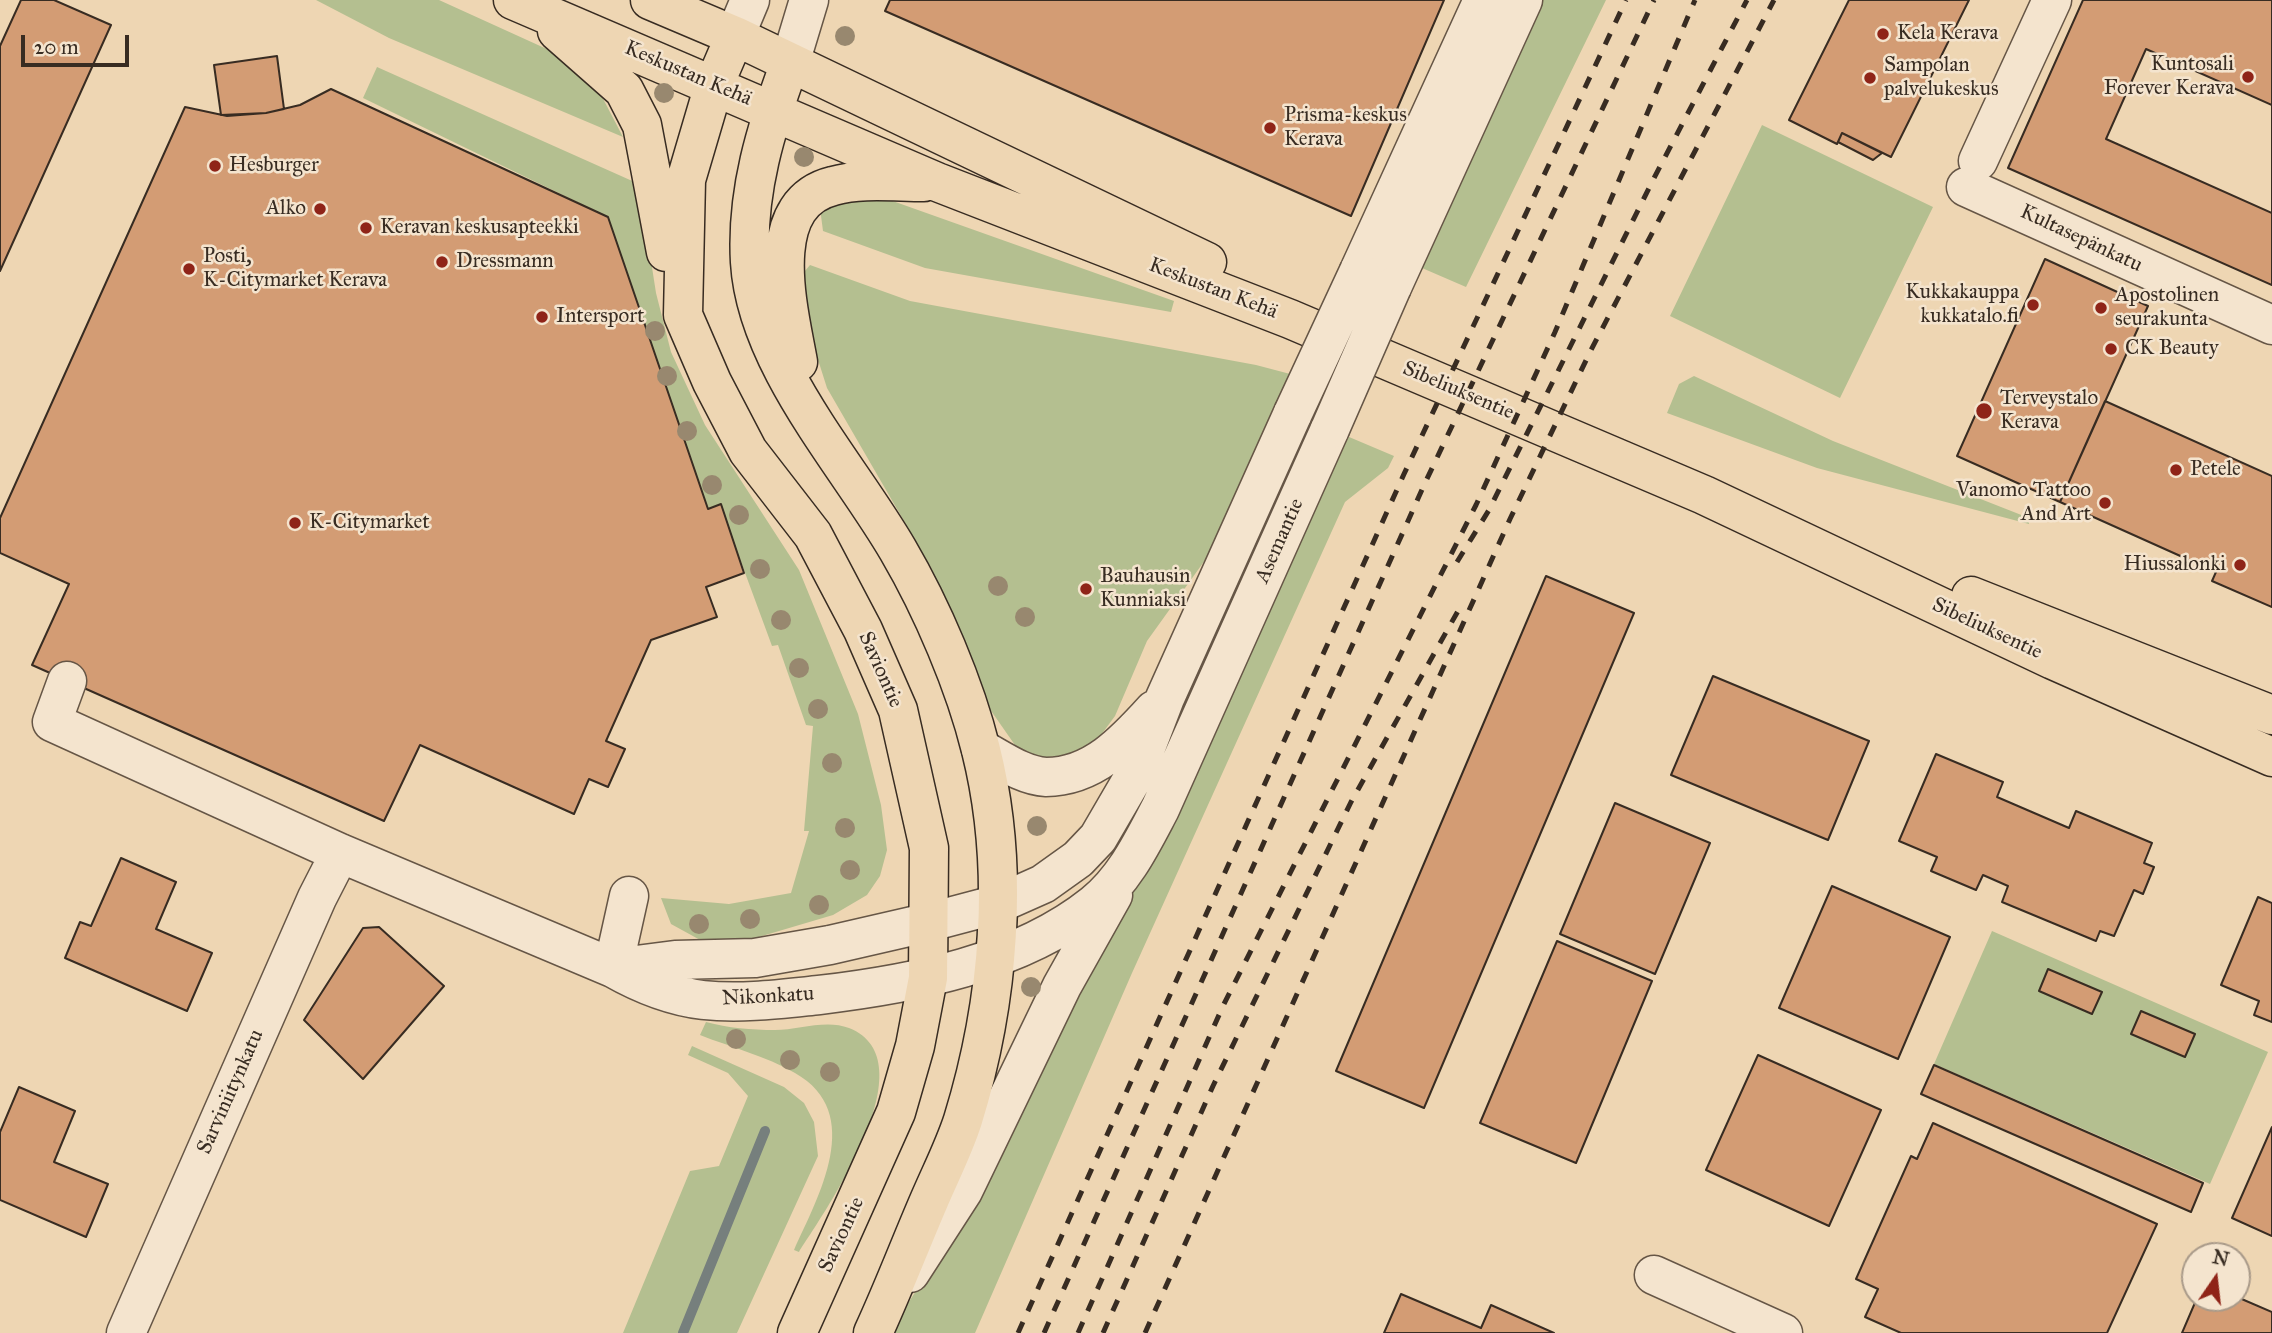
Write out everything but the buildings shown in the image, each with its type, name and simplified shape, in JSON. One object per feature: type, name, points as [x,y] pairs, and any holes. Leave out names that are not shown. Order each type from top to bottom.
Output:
[{"type":"main road","name":"Keskustan Kehä","points":[[650,0],[736,36],[1204,260],[1290,319]]},
{"type":"main road","name":"Keskustan Kehä","points":[[522,4],[937,182],[1290,319]]},
{"type":"main road","points":[[522,4],[624,90],[642,125],[669,268],[683,315]]},
{"type":"main road","name":"Saviontie","points":[[736,36],[714,85],[685,180],[683,315],[712,382],[748,451],[813,535],[838,578],[898,710],[929,848],[928,978],[915,1046],[896,1112],[797,1333]]},
{"type":"main road","points":[[790,64],[772,110],[755,172],[750,264],[757,303],[772,345],[805,405],[832,453],[897,549],[936,624],[981,748],[992,808],[998,904],[987,1028],[961,1124],[876,1327]]},
{"type":"main road","points":[[805,405],[787,302],[784,251],[799,209],[811,197],[833,186],[937,182]]},
{"type":"main road","name":"Sibeliuksentie","points":[[1290,319],[1704,495],[2053,660],[2272,757]]},
{"type":"main road","name":"Sibeliuksentie","points":[[1704,495],[2065,631],[2272,715]]},
{"type":"street","points":[[736,36],[750,0]]},
{"type":"street","points":[[790,64],[809,0]]},
{"type":"street","name":"Asemantie","points":[[928,978],[994,957],[1060,927],[1095,903],[1128,867],[1160,809],[1330,429],[1442,49],[1483,0]]},
{"type":"street","name":"Asemantie","points":[[930,922],[998,904],[1043,884],[1077,859],[1098,838],[1137,771],[1165,698],[1293,413],[1375,279],[1491,70],[1523,0]]},
{"type":"street","name":"Kultasepänkatu","points":[[2052,0],[1972,174],[2272,325]]},
{"type":"street","points":[[1442,49],[1491,70]]},
{"type":"street","name":"Nikonkatu","points":[[67,681],[52,722],[340,853],[613,968],[646,987],[701,1000],[756,1002],[928,978]]},
{"type":"street","points":[[981,748],[1023,771],[1045,777],[1075,772],[1097,763],[1119,746],[1165,698]]},
{"type":"street","name":"Sarviniitynkatu","points":[[126,1333],[317,898],[340,853]]},
{"type":"street","points":[[876,1327],[963,1191],[1062,986],[1128,867]]},
{"type":"street","points":[[613,968],[629,896]]},
{"type":"street","name":"Nikonkatu","points":[[613,968],[675,960],[755,958],[830,945],[930,922]]},
{"type":"street","points":[[1654,1275],[1783,1333]]},
{"type":"green space","points":[[316,0],[439,0],[549,50],[577,66],[599,91],[623,137],[389,38]]},
{"type":"green space","points":[[1541,0],[1606,0],[1466,287],[1422,268]]},
{"type":"green space","points":[[377,67],[639,184],[656,293],[671,352],[705,425],[799,570],[858,714],[881,805],[887,850],[880,876],[867,895],[833,915],[752,939],[702,941],[671,924],[661,898],[729,904],[791,893],[809,831],[804,831],[813,726],[806,725],[778,645],[772,646],[720,505],[708,509],[608,217],[363,98]]},
{"type":"green space","points":[[1762,125],[1933,207],[1840,398],[1670,316]]},
{"type":"green space","points":[[852,195],[887,199],[1174,301],[1171,312],[925,268],[823,231],[820,208]]},
{"type":"green space","points":[[810,265],[910,301],[1256,365],[1294,375],[1213,549],[1147,641],[1115,716],[1098,739],[1070,755],[1038,758],[1017,748],[987,705],[961,631],[930,566],[827,388],[794,284]]},
{"type":"green space","points":[[1694,376],[1833,441],[2029,518],[2029,524],[1817,468],[1667,413],[1679,384]]},
{"type":"green space","points":[[1342,434],[1394,456],[1388,468],[1345,502],[1132,973],[975,1333],[893,1333],[901,1314],[964,1217]]},
{"type":"green space","points":[[1992,931],[2268,1052],[2210,1184],[1934,1064]]},
{"type":"green space","points":[[706,1022],[766,1030],[840,1026],[849,1028],[871,1045],[879,1070],[876,1102],[865,1136],[830,1203],[799,1252],[794,1250],[824,1181],[830,1157],[832,1133],[828,1110],[816,1090],[795,1073],[700,1035]]},
{"type":"green space","points":[[692,1046],[784,1087],[804,1103],[814,1122],[818,1156],[737,1333],[623,1333],[690,1171],[719,1166],[748,1096],[728,1073],[688,1055]]},
{"type":"waterway","points":[[683,1333],[765,1131]]},
{"type":"railway","points":[[1018,1333],[1404,474],[1626,0]]},
{"type":"railway","points":[[1044,1333],[1425,483],[1654,0]]},
{"type":"railway","points":[[1078,1333],[1223,1006],[1476,505],[1555,332],[1695,0]]},
{"type":"railway","points":[[1457,562],[1489,510],[1653,180],[1747,0]]},
{"type":"railway","points":[[1145,1333],[1510,519],[1591,350],[1774,0]]},
{"type":"railway","points":[[1103,1333],[1213,1086],[1351,802],[1463,602]]},
{"type":"place","name":"Kela Kerava","points":[[1883,34]]},
{"type":"place","name":"Kuntosali Forever Kerava","points":[[2248,77]]},
{"type":"place","name":"Sampolan palvelukeskus","points":[[1870,78]]},
{"type":"place","name":"Prisma-keskus Kerava","points":[[1270,128]]},
{"type":"place","name":"Hesburger","points":[[215,166]]},
{"type":"place","name":"Alko","points":[[320,209]]},
{"type":"place","name":"Keravan keskusapteekki","points":[[366,228]]},
{"type":"place","name":"Dressmann","points":[[442,262]]},
{"type":"place","name":"Posti, K-Citymarket Kerava","points":[[189,269]]},
{"type":"place","name":"Kukkakauppa kukkatalo.fi","points":[[2033,305]]},
{"type":"place","name":"Apostolinen seurakunta","points":[[2101,308]]},
{"type":"place","name":"Intersport","points":[[542,317]]},
{"type":"place","name":"CK Beauty","points":[[2111,349]]},
{"type":"place","name":"Terveystalo Kerava","points":[[1984,411]]},
{"type":"place","name":"Petele","points":[[2176,470]]},
{"type":"place","name":"Vanomo Tattoo And Art","points":[[2105,503]]},
{"type":"place","name":"K-Citymarket","points":[[295,523]]},
{"type":"place","name":"Hiussalonki","points":[[2240,565]]},
{"type":"place","name":"Bauhausin Kunniaksi","points":[[1086,589]]}]
